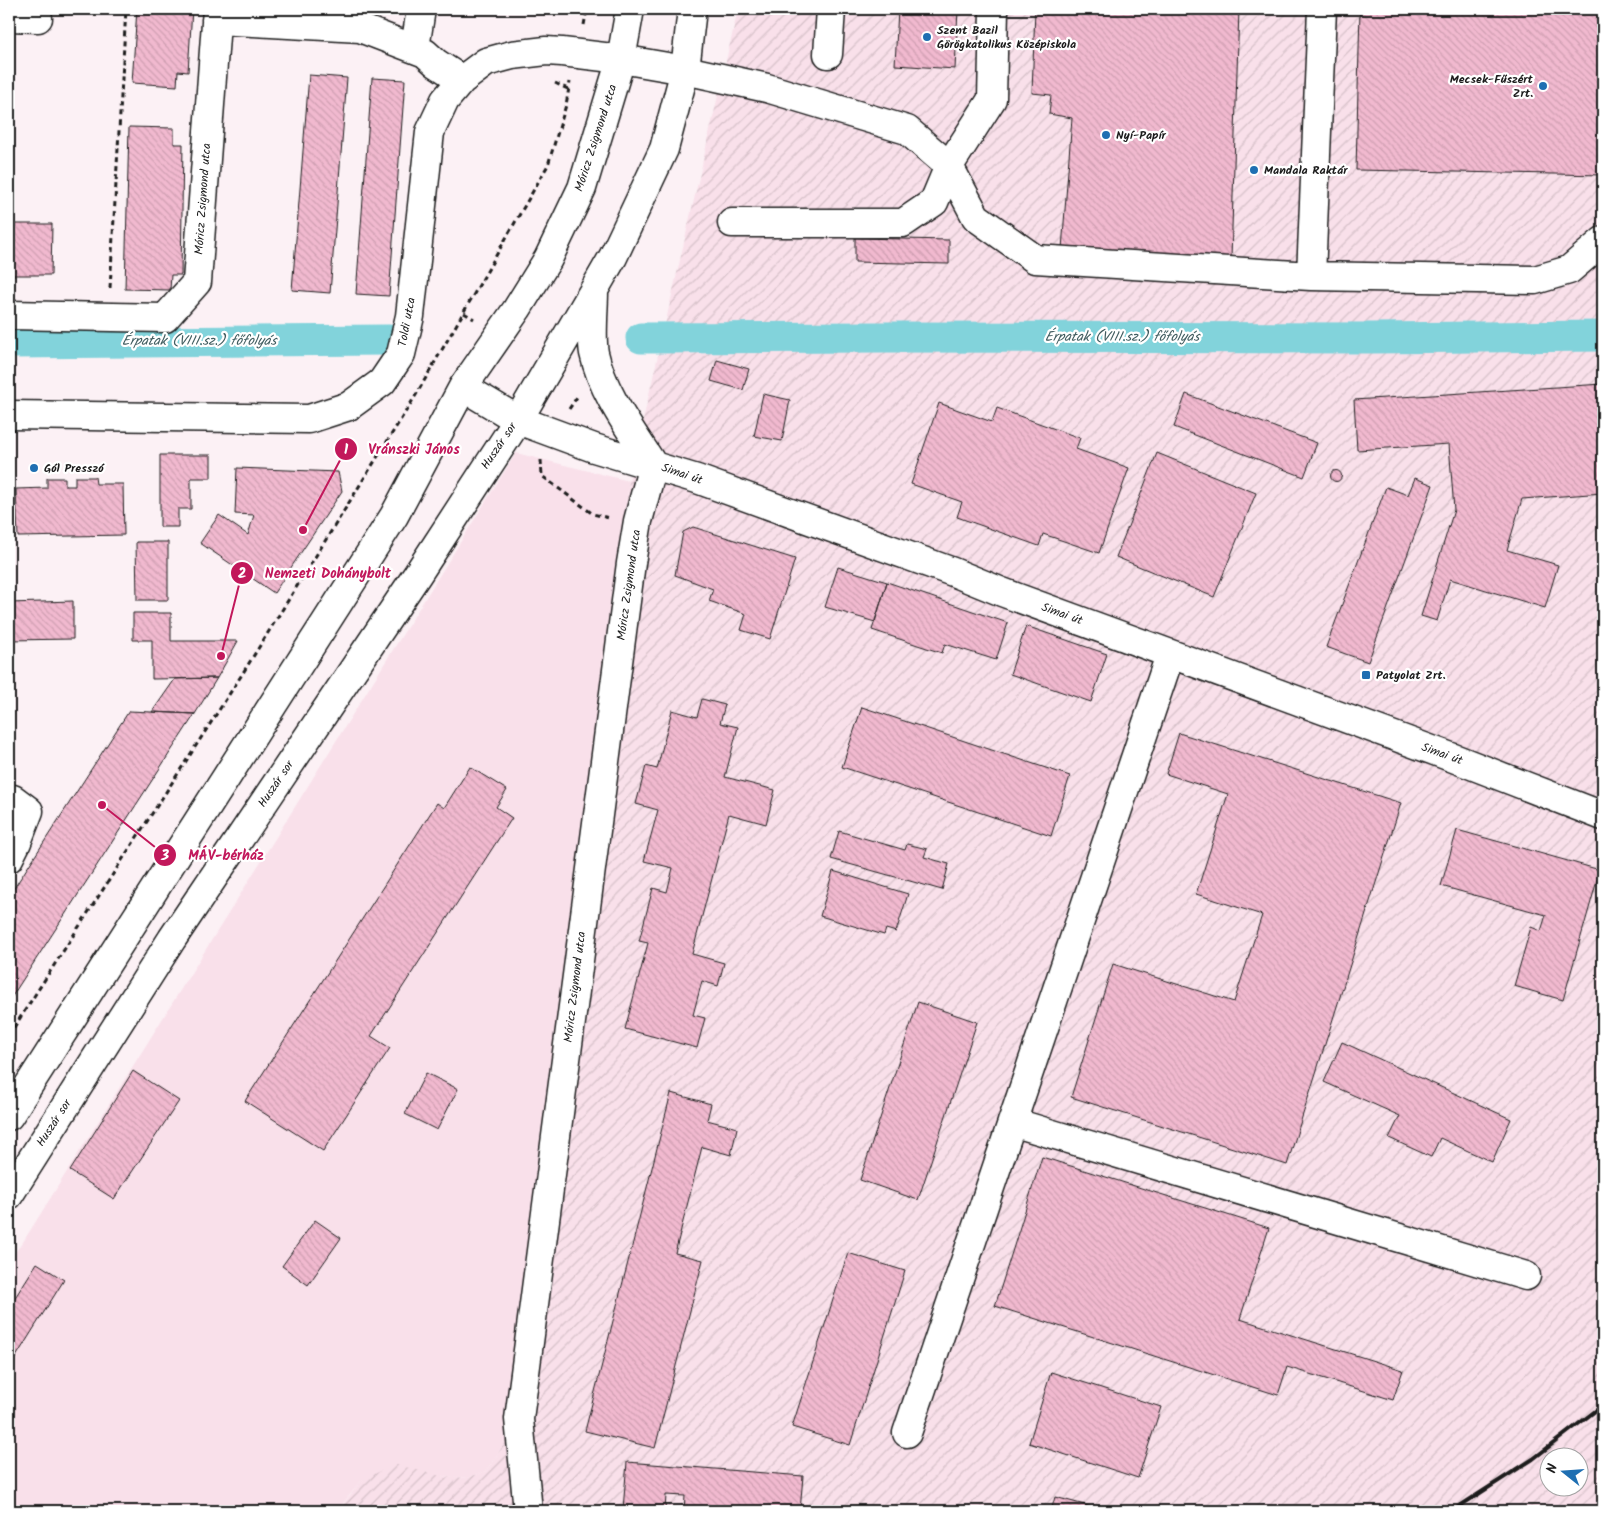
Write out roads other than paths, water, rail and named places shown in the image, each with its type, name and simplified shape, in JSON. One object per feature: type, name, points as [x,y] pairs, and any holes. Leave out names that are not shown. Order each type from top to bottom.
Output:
[{"type":"main road","points":[[415,48],[421,9]]},
{"type":"main road","name":"Móricz Zsigmond utca","points":[[463,387],[538,276],[548,259],[585,180],[621,59],[630,9]]},
{"type":"main road","points":[[518,420],[594,290],[636,210],[664,148],[684,70],[692,9]]},
{"type":"main road","points":[[828,54],[831,9]]},
{"type":"main road","points":[[732,223],[903,223],[934,202],[949,166],[992,99],[994,9]]},
{"type":"main road","points":[[1311,276],[1322,9]]},
{"type":"main road","points":[[217,14],[360,28],[425,53],[436,63],[462,80]]},
{"type":"main road","name":"Móricz Zsigmond utca","points":[[9,315],[165,318],[196,282],[217,14]]},
{"type":"main road","points":[[9,17],[38,18]]},
{"type":"main road","name":"Toldi utca","points":[[9,415],[309,419],[349,406],[382,382],[401,354],[410,316],[430,132],[445,100],[462,80],[486,62],[512,55],[546,52],[621,59],[767,88],[907,130],[949,166]]},
{"type":"main road","points":[[949,166],[976,217],[1035,259],[1311,276],[1534,280],[1569,270],[1603,241]]},
{"type":"main road","points":[[594,290],[594,352],[604,383],[653,464]]},
{"type":"main road","points":[[9,1116],[394,516],[463,387]]},
{"type":"main road","name":"Huszár sor","points":[[9,1195],[172,939],[417,575],[483,470],[518,420],[463,387]]},
{"type":"main road","name":"Simai út","points":[[518,420],[594,448],[653,464],[944,569],[1170,655],[1451,757],[1603,816]]},
{"type":"main road","name":"Móricz Zsigmond utca","points":[[528,1511],[519,1419],[631,563],[638,521],[653,464]]},
{"type":"main road","points":[[907,1433],[1170,655]]},
{"type":"main road","points":[[9,798],[29,811],[9,858]]},
{"type":"main road","points":[[1012,1122],[1526,1276]]},
{"type":"waterway","name":"Érpatak (VIII.sz.) főfolyás","points":[[641,338],[1372,338],[1603,336]]},
{"type":"waterway","name":"Érpatak (VIII.sz.) főfolyás","points":[[9,343],[389,340]]},
{"type":"railway","points":[[1452,1511],[1533,1459],[1603,1405]]},
{"type":"place","name":"Szent Bazil Görögkatolikus Középiskola","points":[[927,37]]},
{"type":"place","name":"Mecsek-Fűszért Zrt.","points":[[1543,86]]},
{"type":"place","name":"Nyí-Papír","points":[[1106,135]]},
{"type":"place","name":"Mandala Raktár","points":[[1254,170]]},
{"type":"place","name":"Gól Presszó","points":[[34,468]]},
{"type":"place","name":"Vránszki János","points":[[303,530]]},
{"type":"place","name":"Nemzeti Dohánybolt","points":[[221,656]]},
{"type":"place","name":"Patyolat Zrt.","points":[[1366,675]]},
{"type":"place","name":"MÁV-bérház","points":[[102,805]]}]
